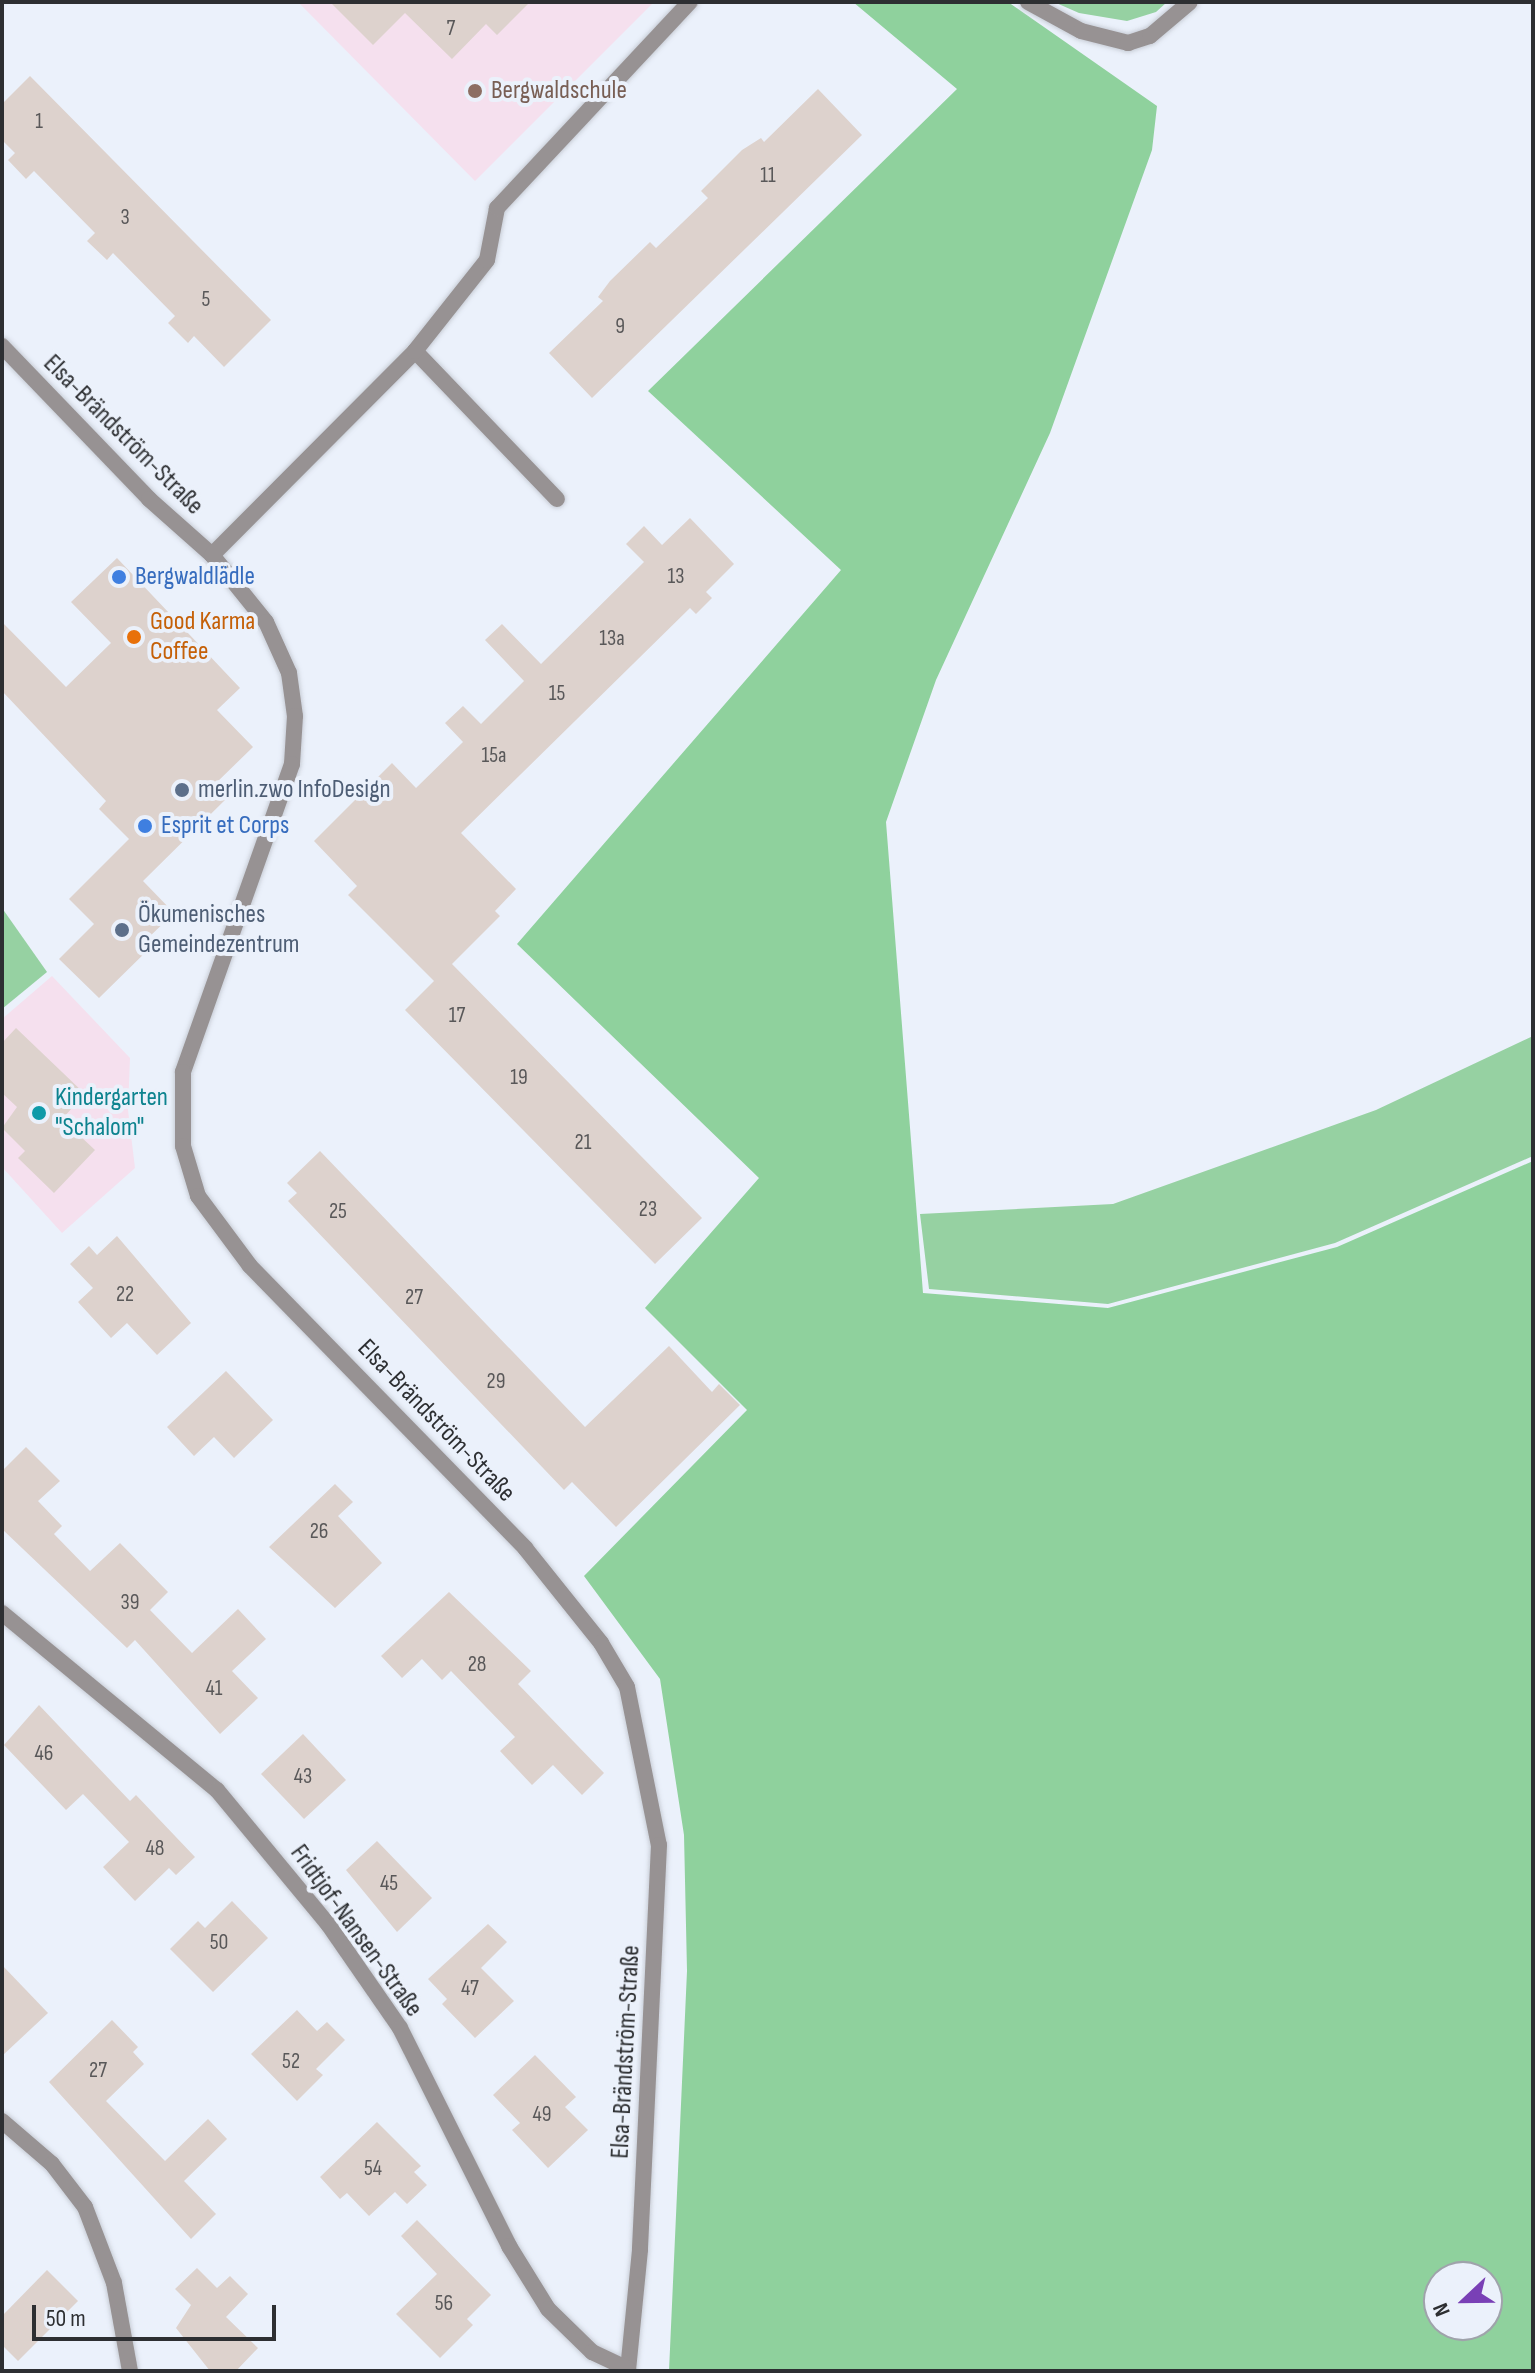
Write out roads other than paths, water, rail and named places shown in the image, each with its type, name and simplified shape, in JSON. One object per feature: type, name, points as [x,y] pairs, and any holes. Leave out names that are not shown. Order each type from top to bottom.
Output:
[{"type":"street","points":[[212,555],[415,351],[487,260],[497,208],[690,2]]},
{"type":"street","points":[[1028,2],[1081,31],[1128,43],[1150,36],[1190,2]]},
{"type":"street","name":"Elsa-Brändström-Straße","points":[[2,346],[149,499],[212,555],[266,622],[289,673],[295,716],[292,764],[183,1072],[183,1146],[198,1196],[241,1255],[525,1548],[601,1643],[627,1687],[659,1845],[640,2250],[628,2370]]},
{"type":"street","points":[[415,351],[557,499]]},
{"type":"street","name":"Fridtjof-Nansen-Straße","points":[[2,1613],[227,1802],[328,1924],[400,2028],[509,2246],[548,2309],[592,2352],[628,2370]]},
{"type":"street","points":[[2,2121],[52,2164],[85,2207],[114,2283],[130,2371]]},
{"type":"place","name":"Bergwaldschule","points":[[475,91]]},
{"type":"place","name":"Bergwaldlädle","points":[[119,577]]},
{"type":"place","name":"Good Karma Coffee","points":[[134,637]]},
{"type":"place","name":"merlin.zwo InfoDesign","points":[[182,790]]},
{"type":"place","name":"Esprit et Corps","points":[[145,826]]},
{"type":"place","name":"Ökumenisches Gemeindezentrum","points":[[122,930]]},
{"type":"place","name":"Kindergarten \"Schalom\"","points":[[39,1113]]}]
